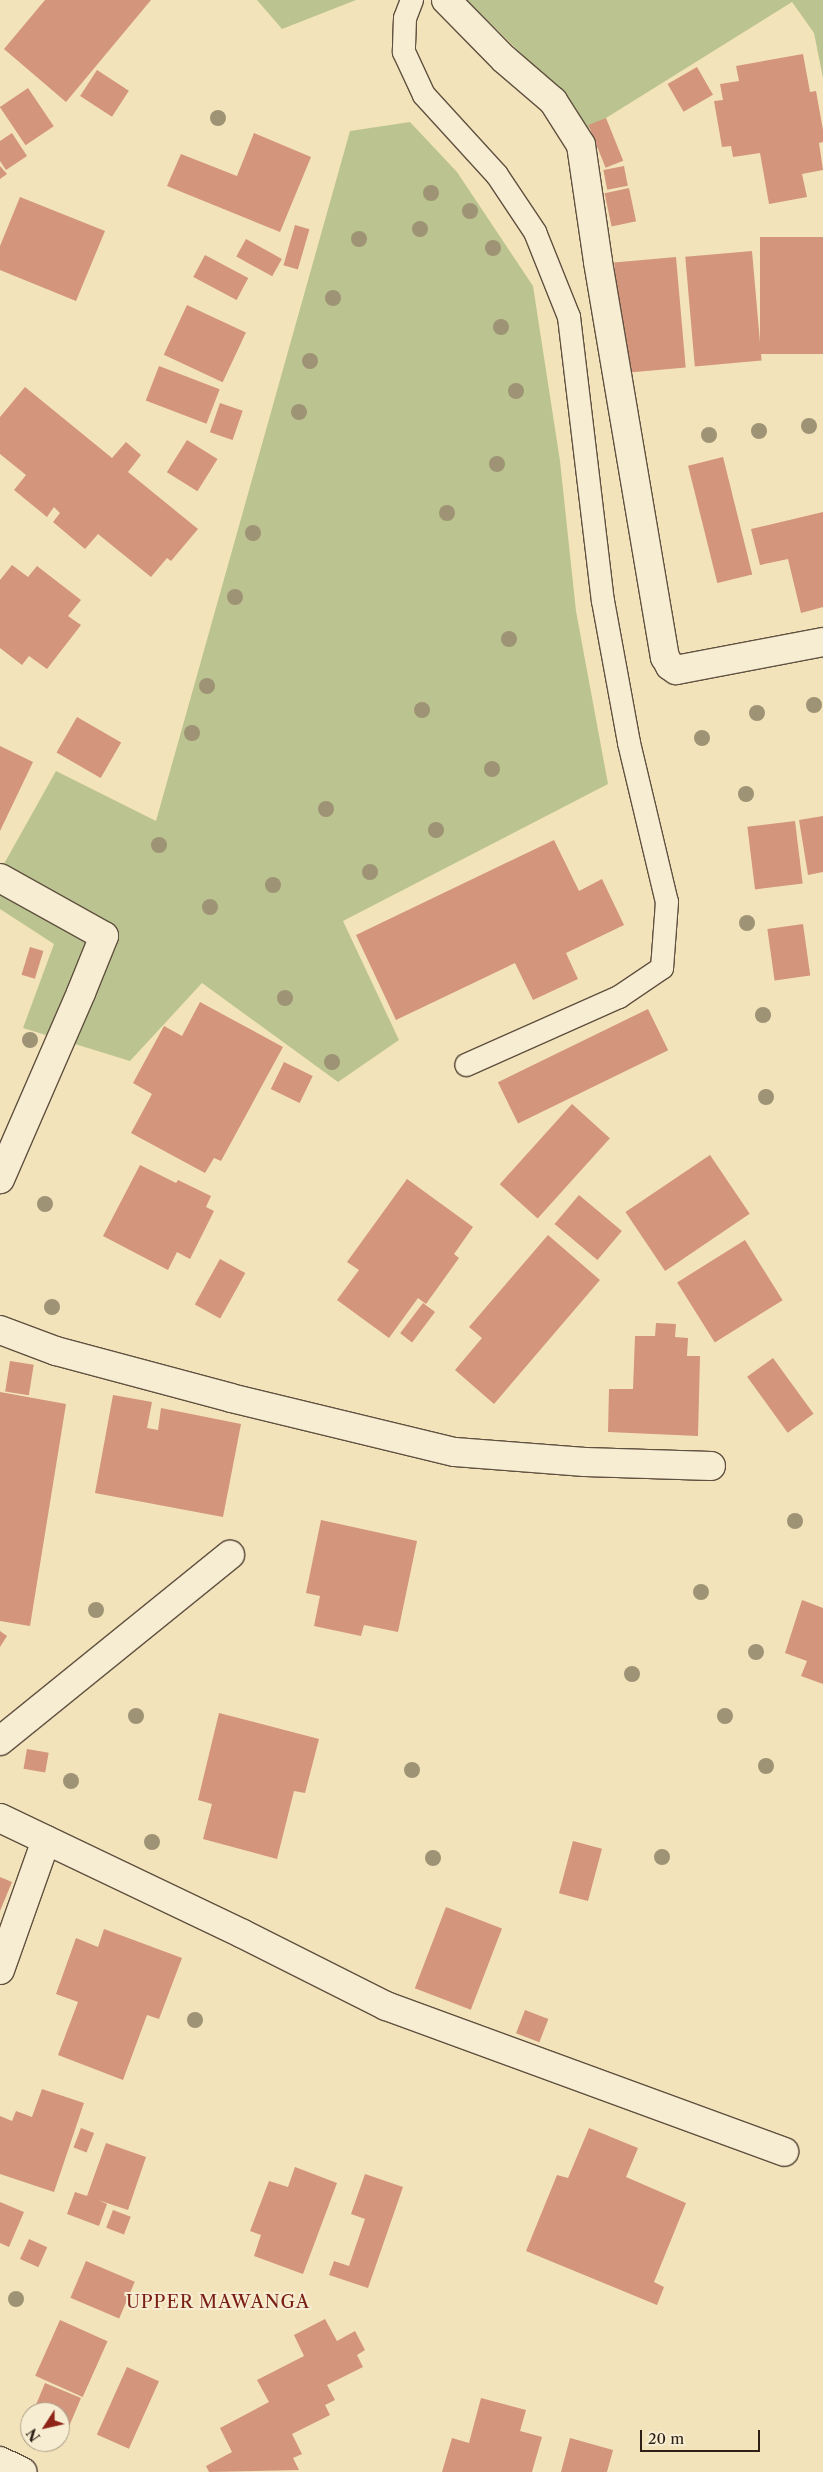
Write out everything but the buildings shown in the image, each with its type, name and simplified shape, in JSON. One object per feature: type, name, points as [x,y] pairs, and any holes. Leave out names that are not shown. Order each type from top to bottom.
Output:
[{"type":"street","points":[[446,0],[504,59],[553,101],[581,145],[604,300],[665,657],[670,666],[676,670],[823,642]]},
{"type":"street","points":[[0,878],[104,936],[0,1178]]},
{"type":"street","points":[[0,1330],[56,1351],[167,1381],[455,1452],[584,1462],[711,1466]]},
{"type":"street","points":[[0,1741],[230,1555]]},
{"type":"street","points":[[0,1818],[243,1934],[386,2006],[784,2152]]},
{"type":"street","points":[[0,1970],[46,1840]]},
{"type":"street","points":[[0,2461],[23,2472]]},
{"type":"lane","points":[[412,0],[405,18],[404,52],[424,95],[497,175],[535,232],[569,317],[603,601],[629,743],[667,902],[662,968],[620,997],[466,1065]]},
{"type":"green space","points":[[257,0],[356,0],[282,29]]},
{"type":"green space","points":[[467,0],[823,0],[823,78],[814,33],[792,2],[582,133],[545,77]]},
{"type":"green space","points":[[410,122],[457,172],[533,286],[560,461],[576,611],[608,784],[343,921],[399,1040],[338,1082],[202,983],[130,1061],[23,1028],[54,944],[0,909],[0,871],[56,771],[156,821],[350,131]]},
{"type":"district","name":"UPPER MAWANGA","points":[[218,2302]]}]
